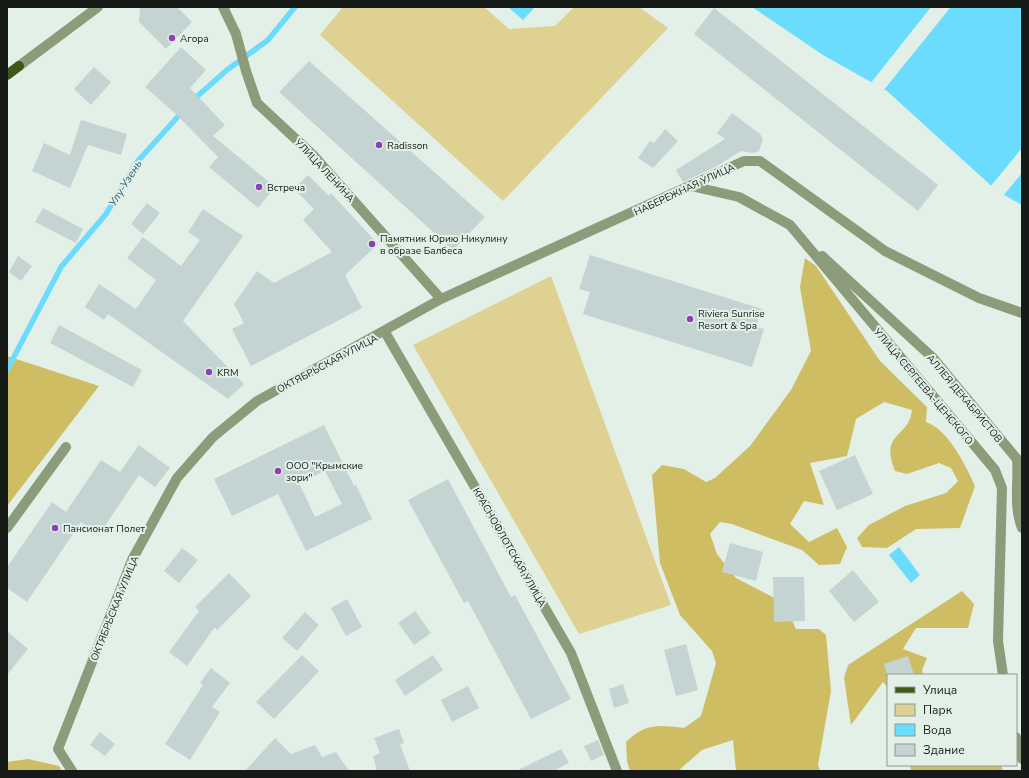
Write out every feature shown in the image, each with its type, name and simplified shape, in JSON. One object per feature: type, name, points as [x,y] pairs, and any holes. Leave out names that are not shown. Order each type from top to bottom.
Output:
[{"type":"main road","points":[[7,75],[19,66]]},
{"type":"street","points":[[19,66],[98,7]]},
{"type":"street","name":"УЛИЦА ЛЕНИНА","points":[[223,7],[236,34],[256,103],[314,156],[441,299]]},
{"type":"street","name":"НАБЕРЕЖНАЯ УЛИЦА","points":[[441,299],[744,161],[760,161],[885,251],[979,298],[1022,313]]},
{"type":"street","name":"УЛИЦА СЕРГЕЕВА-ЦЕНСКОГО","points":[[691,186],[739,197],[790,225],[805,245],[995,470],[1002,488],[998,641],[1002,674]]},
{"type":"street","name":"АЛЛЕЯ ДЕКАБРИСТОВ","points":[[805,245],[820,255],[933,358],[1017,459],[1018,471],[1016,496],[1022,528]]},
{"type":"street","name":"ОКТЯБРЬСКАЯ УЛИЦА","points":[[72,771],[58,749],[132,560],[177,478],[213,437],[257,401],[385,332],[441,299]]},
{"type":"street","name":"КРАСНОФЛОТСКАЯ УЛИЦА","points":[[385,332],[571,653],[617,771]]},
{"type":"street","points":[[7,528],[66,447]]},
{"type":"street","points":[[1017,741],[1022,759]]},
{"type":"green space","points":[[343,7],[484,7],[509,29],[555,26],[574,7],[639,7],[668,28],[503,201],[320,35]]},
{"type":"green space","points":[[551,276],[671,605],[579,634],[413,345]]},
{"type":"shaded area","points":[[805,258],[816,266],[880,361],[927,407],[926,422],[942,432],[949,440],[967,469],[975,486],[960,528],[916,529],[887,548],[862,547],[857,538],[869,525],[905,506],[946,493],[958,481],[951,468],[939,463],[907,474],[895,471],[890,449],[896,436],[906,426],[910,419],[912,410],[884,402],[856,419],[847,456],[810,463],[824,505],[804,501],[790,524],[809,542],[837,528],[847,547],[840,564],[819,565],[802,550],[732,524],[720,522],[710,534],[717,554],[736,578],[784,603],[796,629],[819,629],[826,635],[831,691],[818,765],[820,771],[736,771],[733,740],[702,750],[678,771],[630,771],[627,761],[626,742],[633,736],[646,728],[667,726],[684,728],[701,716],[716,663],[712,651],[680,615],[660,563],[652,475],[662,465],[684,469],[706,482],[715,478],[750,446],[791,390],[811,351],[800,287]]},
{"type":"shaded area","points":[[7,356],[99,386],[7,506]]},
{"type":"shaded area","points":[[962,591],[974,604],[968,628],[916,628],[903,649],[927,658],[922,670],[923,674],[887,674],[887,687],[883,682],[851,725],[844,678],[848,665]]},
{"type":"shaded area","points":[[28,759],[59,766],[62,771],[7,771],[7,762]]},
{"type":"shaded area","points":[[910,766],[1001,766],[1003,771],[911,771]]},
{"type":"water","points":[[508,7],[535,7],[523,20]]},
{"type":"water","points":[[752,7],[1022,7],[1022,205],[997,191],[887,91],[823,55]]},
{"type":"water","points":[[899,547],[920,575],[911,583],[889,555]]},
{"type":"pier","points":[[931,7],[950,8],[883,91],[870,84]]},
{"type":"pier","points":[[1022,148],[1022,173],[1003,196],[990,187]]},
{"type":"building","points":[[140,7],[177,7],[192,22],[166,49],[139,22]]},
{"type":"building","points":[[714,8],[938,185],[918,211],[694,34]]},
{"type":"building","points":[[181,47],[206,70],[190,88],[225,125],[213,136],[275,187],[258,208],[209,167],[218,157],[177,115],[145,87]]},
{"type":"building","points":[[309,61],[485,217],[453,250],[279,92]]},
{"type":"building","points":[[94,67],[111,82],[91,105],[74,89]]},
{"type":"building","points":[[732,113],[760,134],[763,139],[759,151],[753,153],[741,151],[715,167],[683,182],[676,170],[725,139],[717,133]]},
{"type":"building","points":[[81,120],[127,134],[121,155],[88,145],[70,188],[32,171],[44,143],[70,155]]},
{"type":"building","points":[[665,129],[678,141],[653,168],[638,158],[650,141],[654,143]]},
{"type":"building","points":[[308,175],[329,196],[331,193],[378,244],[345,275],[362,308],[251,366],[232,329],[244,323],[234,304],[257,271],[274,283],[332,252],[303,220],[314,209],[294,189]]},
{"type":"building","points":[[147,203],[160,213],[143,234],[131,224]]},
{"type":"building","points":[[43,208],[83,229],[76,243],[35,222]]},
{"type":"building","points":[[203,209],[243,236],[183,321],[244,384],[228,399],[108,314],[104,320],[85,307],[99,284],[136,309],[156,280],[127,258],[143,237],[181,266],[200,240],[188,232]]},
{"type":"building","points":[[590,255],[762,309],[756,327],[764,329],[752,367],[583,314],[590,292],[579,289]]},
{"type":"building","points":[[18,256],[32,266],[21,281],[9,272]]},
{"type":"building","points":[[59,325],[142,370],[133,387],[50,343]]},
{"type":"building","name":"ООО \"Крымские зори\"","points":[[324,425],[354,486],[356,485],[372,519],[306,551],[278,494],[232,516],[214,479]],"holes":[[[325,471],[342,504],[315,517],[299,483]]]},
{"type":"building","name":"Пансионат Полет","points":[[139,445],[170,468],[155,487],[139,475],[99,535],[81,522],[27,602],[7,588],[7,567],[52,502],[66,512],[101,460],[120,472]]},
{"type":"building","points":[[855,455],[873,494],[837,510],[819,471]]},
{"type":"building","points":[[448,479],[511,597],[515,595],[571,699],[531,719],[468,601],[464,603],[408,500]]},
{"type":"building","points":[[730,543],[763,552],[756,581],[722,572]]},
{"type":"building","points":[[182,548],[198,560],[179,583],[164,571]]},
{"type":"building","points":[[853,570],[879,602],[854,622],[829,591]]},
{"type":"building","points":[[229,573],[251,596],[217,630],[215,627],[187,666],[169,652],[199,611],[195,607]]},
{"type":"building","points":[[773,577],[804,577],[805,621],[774,622]]},
{"type":"building","points":[[347,599],[362,627],[346,636],[331,608]]},
{"type":"building","points":[[415,611],[431,633],[414,645],[398,623]]},
{"type":"building","points":[[305,612],[319,625],[297,651],[282,638]]},
{"type":"building","points":[[7,631],[28,649],[7,675]]},
{"type":"building","points":[[686,644],[698,690],[676,696],[664,650]]},
{"type":"building","points":[[302,655],[319,671],[274,719],[256,702]]},
{"type":"building","points":[[433,655],[443,670],[405,696],[395,680]]},
{"type":"building","points":[[908,656],[914,674],[887,675],[884,664]]},
{"type":"building","points":[[211,668],[230,683],[212,707],[220,712],[190,760],[165,744],[203,685],[200,683]]},
{"type":"building","points":[[623,684],[629,703],[614,708],[609,689]]},
{"type":"building","points":[[468,686],[479,708],[452,722],[441,700]]},
{"type":"building","points":[[399,729],[404,743],[400,744],[410,771],[377,771],[373,756],[380,753],[374,738]]},
{"type":"building","points":[[100,732],[115,744],[105,756],[90,745]]},
{"type":"building","points":[[275,738],[291,754],[315,745],[322,757],[336,752],[349,771],[245,771]]},
{"type":"building","points":[[598,740],[604,755],[591,761],[584,746]]},
{"type":"building","points":[[561,749],[569,763],[553,771],[516,771]]},
{"type":"waterway","name":"Улу-Узень","points":[[193,100],[227,70],[268,40],[295,7]]},
{"type":"waterway","name":"Улу-Узень","points":[[7,370],[61,267],[106,214],[137,162],[183,111]]},
{"type":"place","name":"Агора","points":[[172,38]]},
{"type":"place","name":"Radisson","points":[[379,145]]},
{"type":"place","name":"Встреча","points":[[259,187]]},
{"type":"place","name":"Памятник Юрию Никулину в образе Балбеса","points":[[372,244]]},
{"type":"place","name":"Riviera Sunrise Resort & Spa","points":[[690,319]]},
{"type":"place","name":"KRM","points":[[209,372]]},
{"type":"place","name":"ООО \"Крымские зори\"","points":[[278,471]]},
{"type":"place","name":"Пансионат Полет","points":[[55,528]]}]
